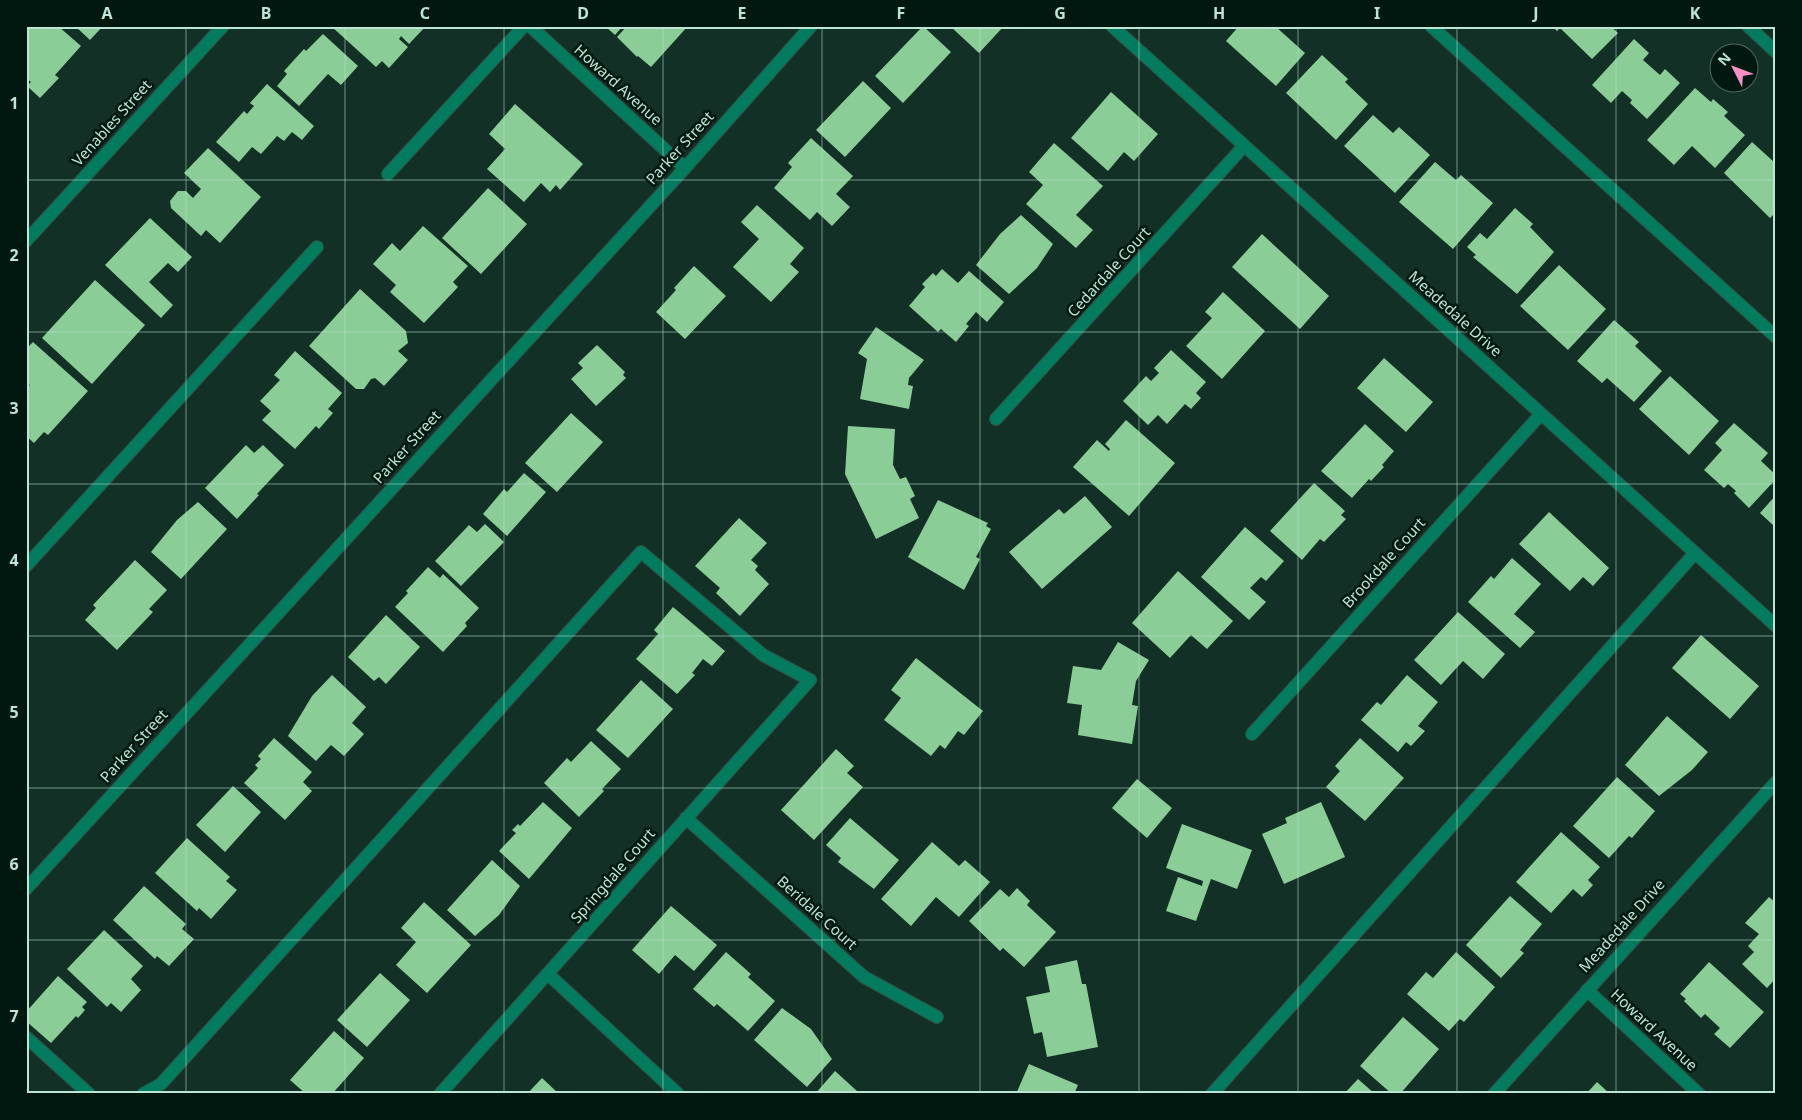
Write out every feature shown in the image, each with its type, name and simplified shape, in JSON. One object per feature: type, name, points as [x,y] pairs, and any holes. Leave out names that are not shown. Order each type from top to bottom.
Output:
[{"type":"street","name":"Venables Street","points":[[26,241],[222,26]]},
{"type":"street","points":[[388,174],[524,26]]},
{"type":"street","name":"Howard Avenue","points":[[530,26],[685,168]]},
{"type":"street","name":"Parker Street","points":[[26,889],[685,168],[811,26]]},
{"type":"street","name":"Meadedale Drive","points":[[1112,26],[1776,626]]},
{"type":"street","points":[[1431,26],[1776,337]]},
{"type":"street","points":[[1748,26],[1776,52]]},
{"type":"street","name":"Cedardale Court","points":[[996,419],[1244,146]]},
{"type":"street","points":[[26,566],[316,247]]},
{"type":"street","name":"Brookdale Court","points":[[1252,734],[1541,414]]},
{"type":"street","name":"Springdale Court","points":[[142,1094],[161,1084],[640,552],[763,655],[810,680],[440,1094]]},
{"type":"street","points":[[1212,1094],[1696,553]]},
{"type":"street","name":"Meadedale Drive","points":[[1494,1094],[1776,782]]},
{"type":"street","name":"Beridale Court","points":[[686,818],[864,977],[937,1017]]},
{"type":"street","points":[[548,974],[678,1094]]},
{"type":"street","name":"Howard Avenue","points":[[1586,990],[1699,1094]]},
{"type":"street","points":[[26,1037],[89,1094]]},
{"type":"building","points":[[26,26],[58,26],[81,46],[55,75],[59,78],[40,98],[27,86],[31,82],[26,78]]},
{"type":"building","points":[[75,26],[103,26],[90,40]]},
{"type":"building","points":[[331,26],[426,26],[409,44],[401,36],[399,39],[408,47],[389,68],[382,61],[376,67]]},
{"type":"building","points":[[600,26],[623,26],[615,35],[606,27],[604,29]]},
{"type":"building","points":[[627,26],[688,26],[651,67],[637,57],[617,37]]},
{"type":"building","points":[[923,26],[951,52],[903,103],[875,76]]},
{"type":"building","points":[[950,26],[1004,26],[979,53]]},
{"type":"building","points":[[1239,26],[1275,26],[1305,53],[1276,86],[1226,41]]},
{"type":"building","points":[[1552,26],[1610,26],[1618,33],[1592,59],[1560,28],[1557,31]]},
{"type":"building","points":[[323,34],[358,66],[341,85],[328,74],[299,106],[277,86],[287,74],[284,71],[304,49],[306,51]]},
{"type":"building","points":[[1634,39],[1649,53],[1643,60],[1660,75],[1665,69],[1680,83],[1647,119],[1630,103],[1632,100],[1622,91],[1611,103],[1592,85]]},
{"type":"building","points":[[1322,55],[1348,79],[1345,82],[1368,104],[1336,140],[1286,93]]},
{"type":"building","points":[[863,81],[891,108],[845,157],[816,130]]},
{"type":"building","points":[[267,84],[314,126],[302,140],[292,132],[284,141],[277,136],[261,154],[252,147],[239,162],[216,142],[244,111],[247,114],[254,106],[250,103]]},
{"type":"building","points":[[1695,88],[1711,102],[1713,99],[1728,112],[1724,116],[1745,135],[1715,168],[1692,146],[1674,165],[1647,140]]},
{"type":"building","points":[[1111,92],[1158,134],[1134,161],[1124,152],[1108,171],[1071,138]]},
{"type":"building","points":[[515,104],[583,164],[560,190],[556,185],[550,192],[541,183],[524,202],[487,169],[505,149],[489,134]]},
{"type":"building","points":[[1373,115],[1393,133],[1399,127],[1430,155],[1395,193],[1344,146]]},
{"type":"building","points":[[811,138],[853,176],[836,194],[850,207],[832,226],[817,212],[810,220],[774,188],[792,167],[788,163]]},
{"type":"building","points":[[1752,142],[1774,162],[1776,160],[1776,212],[1770,218],[1724,173]]},
{"type":"building","points":[[1054,143],[1103,186],[1076,215],[1093,230],[1076,248],[1026,204],[1043,185],[1029,172]]},
{"type":"building","points":[[208,148],[261,197],[220,243],[206,230],[201,236],[171,208],[170,201],[178,191],[186,191],[193,198],[201,189],[184,173]]},
{"type":"building","points":[[1435,162],[1456,180],[1461,175],[1493,203],[1453,249],[1399,202]]},
{"type":"building","points":[[488,188],[527,224],[481,274],[442,238]]},
{"type":"building","points":[[757,205],[804,248],[790,264],[799,272],[771,302],[733,267],[759,239],[741,222]]},
{"type":"building","points":[[1515,208],[1533,224],[1530,227],[1554,252],[1517,294],[1473,257],[1476,255],[1467,247],[1480,233],[1487,239]]},
{"type":"building","points":[[1021,215],[1053,244],[1037,268],[1009,294],[976,265],[1000,234]]},
{"type":"building","points":[[150,218],[192,257],[178,272],[168,263],[149,282],[173,305],[161,318],[105,265]]},
{"type":"building","points":[[423,226],[468,266],[453,282],[458,287],[424,323],[390,292],[396,285],[373,264],[392,243],[400,251]]},
{"type":"building","points":[[1262,234],[1329,296],[1300,329],[1232,267]]},
{"type":"building","points":[[1559,265],[1606,309],[1568,350],[1520,306]]},
{"type":"building","points":[[694,266],[726,296],[685,339],[656,312]]},
{"type":"building","points":[[942,269],[958,283],[969,271],[1004,302],[987,322],[976,312],[966,324],[969,326],[956,342],[941,329],[938,332],[909,306],[925,287],[922,284],[933,273],[936,276]]},
{"type":"building","points":[[95,280],[145,325],[92,384],[42,338]]},
{"type":"building","points":[[360,289],[406,331],[408,343],[398,351],[408,360],[384,386],[375,378],[371,379],[364,389],[356,389],[309,346]]},
{"type":"building","points":[[1223,292],[1265,331],[1222,379],[1186,346],[1212,318],[1205,312]]},
{"type":"building","points":[[1614,320],[1639,342],[1635,346],[1662,371],[1634,402],[1607,378],[1602,383],[1577,361]]},
{"type":"building","points":[[876,327],[924,360],[909,378],[908,385],[913,386],[909,409],[860,399],[867,359],[858,353]]},
{"type":"building","points":[[33,342],[88,391],[48,435],[44,432],[34,443],[26,436],[26,389],[30,385],[26,383],[26,349]]},
{"type":"building","points":[[597,345],[625,372],[623,375],[626,378],[596,406],[571,379],[583,368],[578,363]]},
{"type":"building","points":[[1171,350],[1206,382],[1196,393],[1201,398],[1191,409],[1185,404],[1167,424],[1158,415],[1148,425],[1123,401],[1146,376],[1151,381],[1159,373],[1154,368]]},
{"type":"building","points":[[295,351],[342,393],[328,409],[333,413],[319,429],[316,426],[295,449],[262,420],[271,411],[260,401],[280,380],[274,375]]},
{"type":"building","points":[[1384,358],[1433,402],[1406,432],[1357,388]]},
{"type":"building","points":[[1670,376],[1719,421],[1689,455],[1639,409]]},
{"type":"building","points":[[571,413],[603,442],[557,492],[525,463]]},
{"type":"building","points":[[1126,420],[1175,463],[1129,516],[1073,467],[1097,440],[1109,451],[1110,449],[1105,444]]},
{"type":"building","points":[[1734,423],[1768,453],[1761,461],[1776,475],[1776,479],[1749,508],[1728,484],[1724,488],[1704,470],[1722,450],[1715,443]]},
{"type":"building","points":[[1365,424],[1394,451],[1382,465],[1384,467],[1371,481],[1369,479],[1352,498],[1321,471]]},
{"type":"building","points":[[848,426],[895,429],[893,465],[900,479],[906,477],[915,496],[910,499],[919,518],[876,539],[845,474]]},
{"type":"building","points":[[246,445],[254,453],[263,445],[284,465],[237,519],[205,488]]},
{"type":"building","points":[[524,473],[546,492],[507,536],[483,514],[504,489],[507,492]]},
{"type":"building","points":[[1314,483],[1345,511],[1341,515],[1346,519],[1324,542],[1320,539],[1302,560],[1270,531]]},
{"type":"building","points":[[1776,495],[1776,525],[1774,526],[1760,513]]},
{"type":"building","points":[[1085,496],[1112,527],[1042,589],[1009,552],[1059,509],[1064,514]]},
{"type":"building","points":[[938,500],[988,523],[986,526],[991,529],[976,557],[980,559],[964,590],[908,557]]},
{"type":"building","points":[[198,502],[227,529],[181,579],[151,552],[177,520]]},
{"type":"building","points":[[1549,512],[1609,568],[1593,586],[1583,577],[1570,591],[1519,544]]},
{"type":"building","points":[[739,518],[767,543],[751,560],[758,566],[755,570],[769,584],[740,616],[716,593],[720,588],[695,566]]},
{"type":"building","points":[[485,524],[504,542],[461,586],[435,561],[469,525],[477,532]]},
{"type":"building","points":[[1245,527],[1284,561],[1266,581],[1261,577],[1250,588],[1266,602],[1249,620],[1201,577]]},
{"type":"building","points":[[1512,558],[1541,584],[1514,614],[1535,632],[1520,648],[1468,602],[1491,576],[1494,579]]},
{"type":"building","points":[[135,560],[167,590],[149,609],[153,612],[117,650],[85,620],[96,608],[93,605]]},
{"type":"building","points":[[428,567],[440,578],[443,574],[479,608],[465,623],[467,626],[443,652],[395,607],[408,593],[406,591]]},
{"type":"building","points":[[1178,571],[1233,621],[1207,649],[1191,635],[1170,658],[1132,623]]},
{"type":"building","points":[[673,607],[725,651],[712,666],[703,659],[692,673],[695,675],[677,694],[636,659],[658,634],[654,630]]},
{"type":"building","points":[[1458,612],[1505,654],[1483,679],[1463,661],[1441,685],[1414,660]]},
{"type":"building","points":[[386,615],[420,647],[386,684],[379,677],[374,681],[348,657]]},
{"type":"building","points":[[1701,635],[1759,686],[1730,719],[1672,668]]},
{"type":"building","points":[[1118,642],[1149,660],[1136,681],[1132,705],[1138,706],[1132,744],[1078,735],[1082,705],[1067,703],[1073,666],[1101,670]]},
{"type":"building","points":[[916,658],[983,711],[964,735],[958,731],[945,749],[940,745],[931,756],[884,720],[901,698],[891,690]]},
{"type":"building","points":[[332,675],[366,707],[352,723],[364,734],[344,756],[331,745],[316,761],[288,736],[312,696]]},
{"type":"building","points":[[1407,675],[1438,702],[1418,726],[1425,731],[1411,746],[1406,742],[1398,752],[1361,720],[1377,702],[1381,705]]},
{"type":"building","points":[[641,680],[673,709],[628,758],[596,730]]},
{"type":"building","points":[[1667,716],[1708,752],[1692,770],[1659,796],[1625,765]]},
{"type":"building","points":[[274,738],[312,772],[303,782],[312,791],[285,820],[244,783],[258,768],[255,765],[261,759],[258,756]]},
{"type":"building","points":[[1360,738],[1404,778],[1365,821],[1326,787],[1340,771],[1335,766]]},
{"type":"building","points":[[591,741],[621,769],[602,789],[604,791],[579,817],[544,783],[567,758],[571,762]]},
{"type":"building","points":[[836,749],[854,766],[847,773],[863,787],[814,840],[781,810]]},
{"type":"building","points":[[1617,777],[1655,811],[1632,838],[1629,836],[1609,858],[1573,826]]},
{"type":"building","points":[[1137,779],[1172,808],[1147,838],[1112,808]]},
{"type":"building","points":[[233,786],[261,812],[225,852],[196,825]]},
{"type":"building","points":[[543,802],[572,828],[529,879],[499,851],[516,833],[512,830],[518,824],[520,826]]},
{"type":"building","points":[[1321,802],[1345,857],[1284,884],[1262,834],[1287,823],[1285,818]]},
{"type":"building","points":[[850,818],[899,860],[874,889],[838,862],[841,858],[826,845]]},
{"type":"building","points":[[1182,824],[1252,850],[1237,889],[1211,879],[1196,921],[1166,911],[1178,877],[1202,886],[1203,881],[1166,868]]},
{"type":"building","points":[[1561,832],[1600,867],[1588,880],[1593,885],[1582,897],[1573,889],[1551,913],[1516,882]]},
{"type":"building","points":[[187,838],[230,877],[226,881],[237,890],[211,919],[199,908],[197,911],[155,873]]},
{"type":"building","points":[[932,842],[959,866],[965,860],[990,882],[959,917],[936,897],[911,926],[881,899]]},
{"type":"building","points":[[492,860],[520,886],[499,915],[475,936],[447,910]]},
{"type":"building","points":[[144,886],[186,924],[182,929],[194,939],[169,966],[157,956],[155,959],[113,920]]},
{"type":"building","points":[[1017,888],[1030,901],[1027,905],[1056,932],[1024,967],[1003,948],[1000,951],[969,921],[1000,889],[1009,897]]},
{"type":"building","points":[[1510,896],[1542,924],[1520,950],[1524,953],[1501,978],[1466,945]]},
{"type":"building","points":[[1769,897],[1776,903],[1776,978],[1767,988],[1742,964],[1754,952],[1748,946],[1759,934],[1745,923]]},
{"type":"building","points":[[424,902],[471,945],[427,993],[396,965],[416,942],[401,928]]},
{"type":"building","points":[[671,906],[717,945],[694,971],[675,955],[659,974],[632,950]]},
{"type":"building","points":[[104,930],[143,966],[131,979],[141,990],[121,1012],[111,1003],[107,1007],[67,969]]},
{"type":"building","points":[[726,952],[751,974],[748,977],[775,1001],[748,1031],[717,1004],[714,1007],[693,989]]},
{"type":"building","points":[[1456,952],[1495,987],[1464,1022],[1460,1019],[1449,1031],[1407,994],[1426,972],[1433,978]]},
{"type":"building","points":[[1077,960],[1082,984],[1086,984],[1098,1047],[1047,1057],[1042,1032],[1034,1034],[1026,997],[1050,992],[1045,967]]},
{"type":"building","points":[[1709,962],[1764,1012],[1730,1048],[1714,1034],[1720,1028],[1705,1014],[1701,1018],[1684,1001],[1686,999],[1680,994]]},
{"type":"building","points":[[380,973],[410,1000],[367,1047],[337,1020]]},
{"type":"building","points":[[58,976],[87,1002],[82,1007],[85,1010],[78,1018],[76,1016],[51,1043],[26,1021],[26,1012]]},
{"type":"building","points":[[782,1008],[811,1029],[832,1059],[807,1087],[754,1040]]},
{"type":"building","points":[[1403,1017],[1439,1049],[1400,1094],[1392,1094],[1360,1066]]},
{"type":"building","points":[[334,1031],[364,1058],[332,1094],[306,1094],[290,1080]]},
{"type":"building","points":[[1029,1064],[1078,1085],[1074,1094],[1016,1094]]},
{"type":"building","points":[[835,1071],[857,1091],[868,1094],[815,1094]]},
{"type":"building","points":[[542,1078],[559,1094],[527,1094]]},
{"type":"building","points":[[1358,1079],[1375,1094],[1344,1094]]},
{"type":"building","points":[[1597,1082],[1610,1094],[1586,1094]]}]
